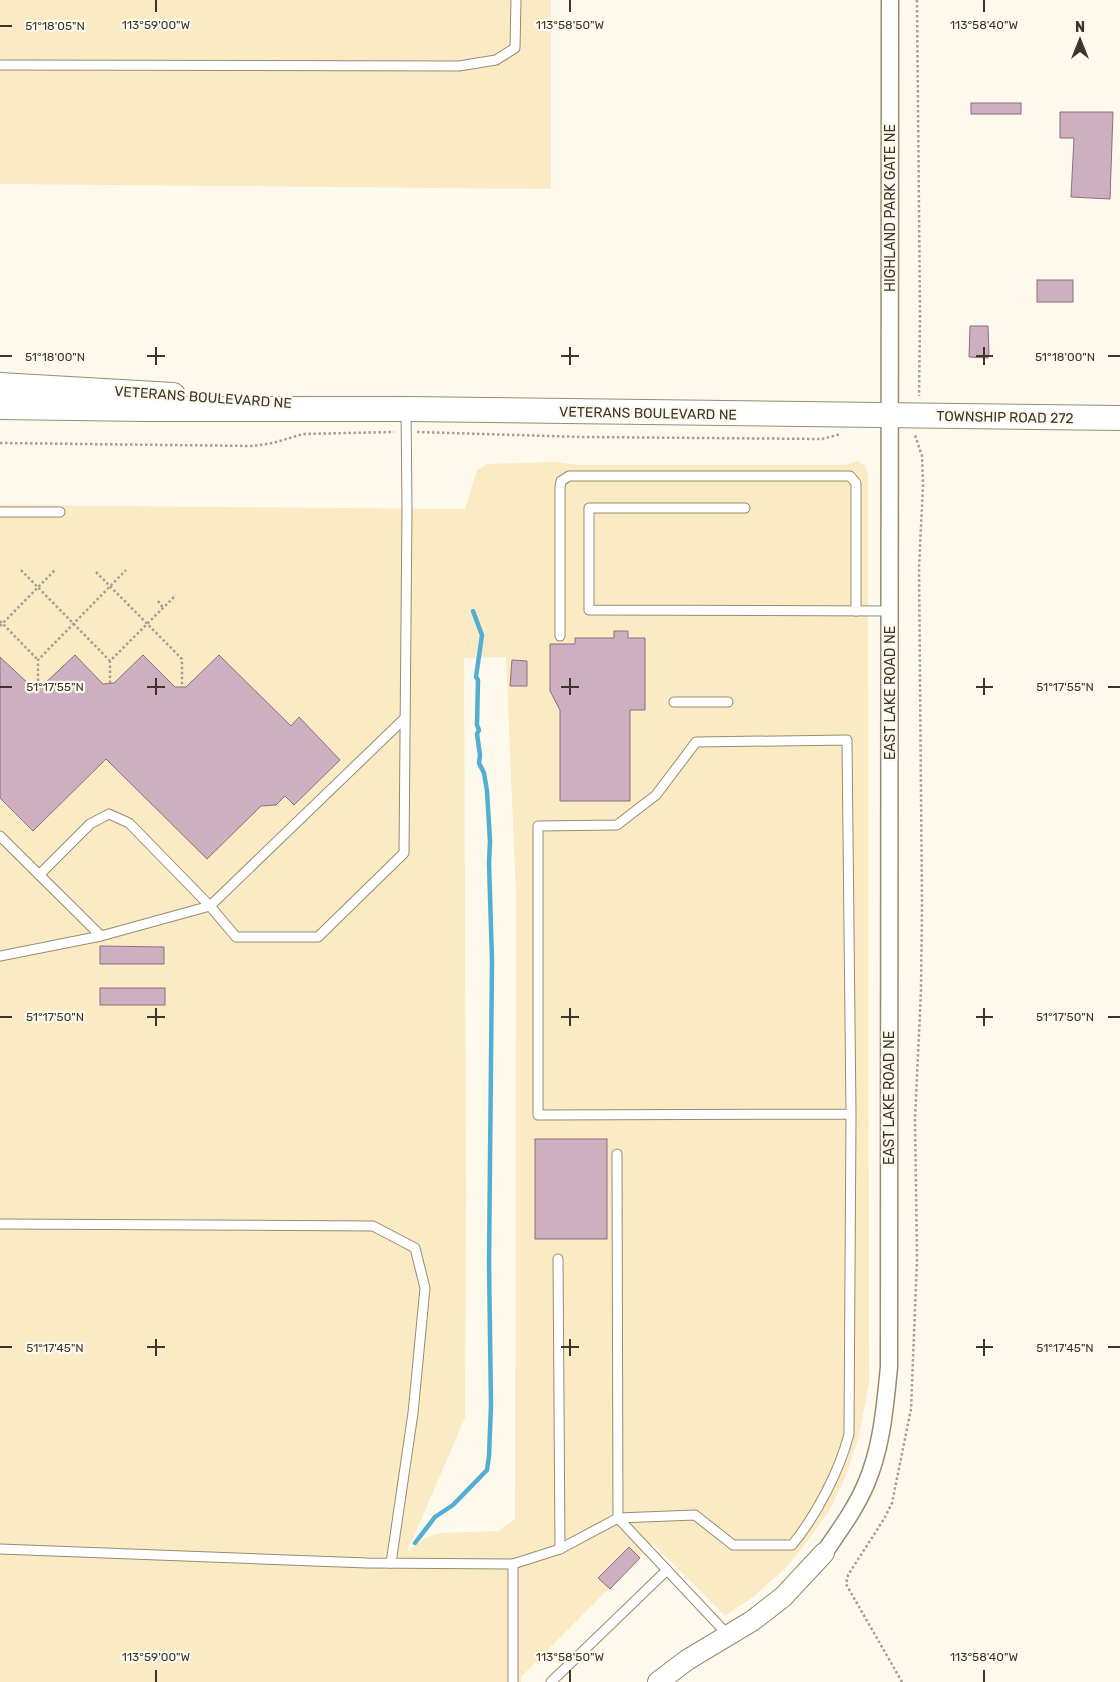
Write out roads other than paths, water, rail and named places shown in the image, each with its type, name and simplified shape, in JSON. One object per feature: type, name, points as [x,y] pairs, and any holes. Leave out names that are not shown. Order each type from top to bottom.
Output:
[{"type":"main road","name":"VETERANS BOULEVARD NE","points":[[0,385],[407,421]]},
{"type":"main road","name":"VETERANS BOULEVARD NE","points":[[0,407],[145,409],[407,421],[890,416]]},
{"type":"main road","name":"TOWNSHIP ROAD 272","points":[[890,416],[1120,418]]},
{"type":"street","name":"HIGHLAND PARK GATE NE","points":[[890,0],[890,416]]},
{"type":"street","name":"EAST LAKE ROAD NE","points":[[658,1682],[687,1660],[752,1621],[783,1597],[824,1553],[844,1523],[866,1483],[881,1434],[889,1367],[890,416]]},
{"type":"lane","points":[[0,66],[459,66],[496,60],[515,48],[516,0]]},
{"type":"lane","points":[[39,875],[90,824],[109,814],[129,823],[210,906],[236,936],[318,937],[404,853],[407,421]]},
{"type":"lane","points":[[560,636],[560,487],[561,481],[569,476],[850,476],[856,483],[856,611]]},
{"type":"lane","points":[[745,508],[589,508],[589,610],[890,611]]},
{"type":"lane","points":[[0,512],[60,512]]},
{"type":"lane","points":[[674,702],[728,702]]},
{"type":"lane","points":[[0,956],[101,936],[210,906],[405,718]]},
{"type":"lane","points":[[0,1549],[391,1563],[513,1564],[560,1549],[618,1518],[695,1515],[733,1545],[792,1545],[810,1520],[833,1477],[844,1452],[849,1434],[850,1114],[847,740],[696,742],[656,795],[617,825],[538,826],[538,1115],[850,1114]]},
{"type":"lane","points":[[0,836],[101,936]]},
{"type":"lane","points":[[618,1154],[618,1518],[728,1635]]},
{"type":"lane","points":[[0,1224],[373,1226],[415,1248],[425,1288],[413,1413],[391,1563]]},
{"type":"lane","points":[[558,1259],[560,1549]]},
{"type":"lane","points":[[512,1682],[513,1564]]},
{"type":"lane","points":[[551,1682],[667,1570]]},
{"type":"waterway","points":[[415,1543],[435,1517],[453,1505],[487,1470],[489,1456],[491,1405],[489,1263],[492,960],[490,841],[487,791],[484,773],[479,763],[480,755],[477,734],[479,730],[477,725],[478,680],[476,677],[482,635],[473,611]]}]
